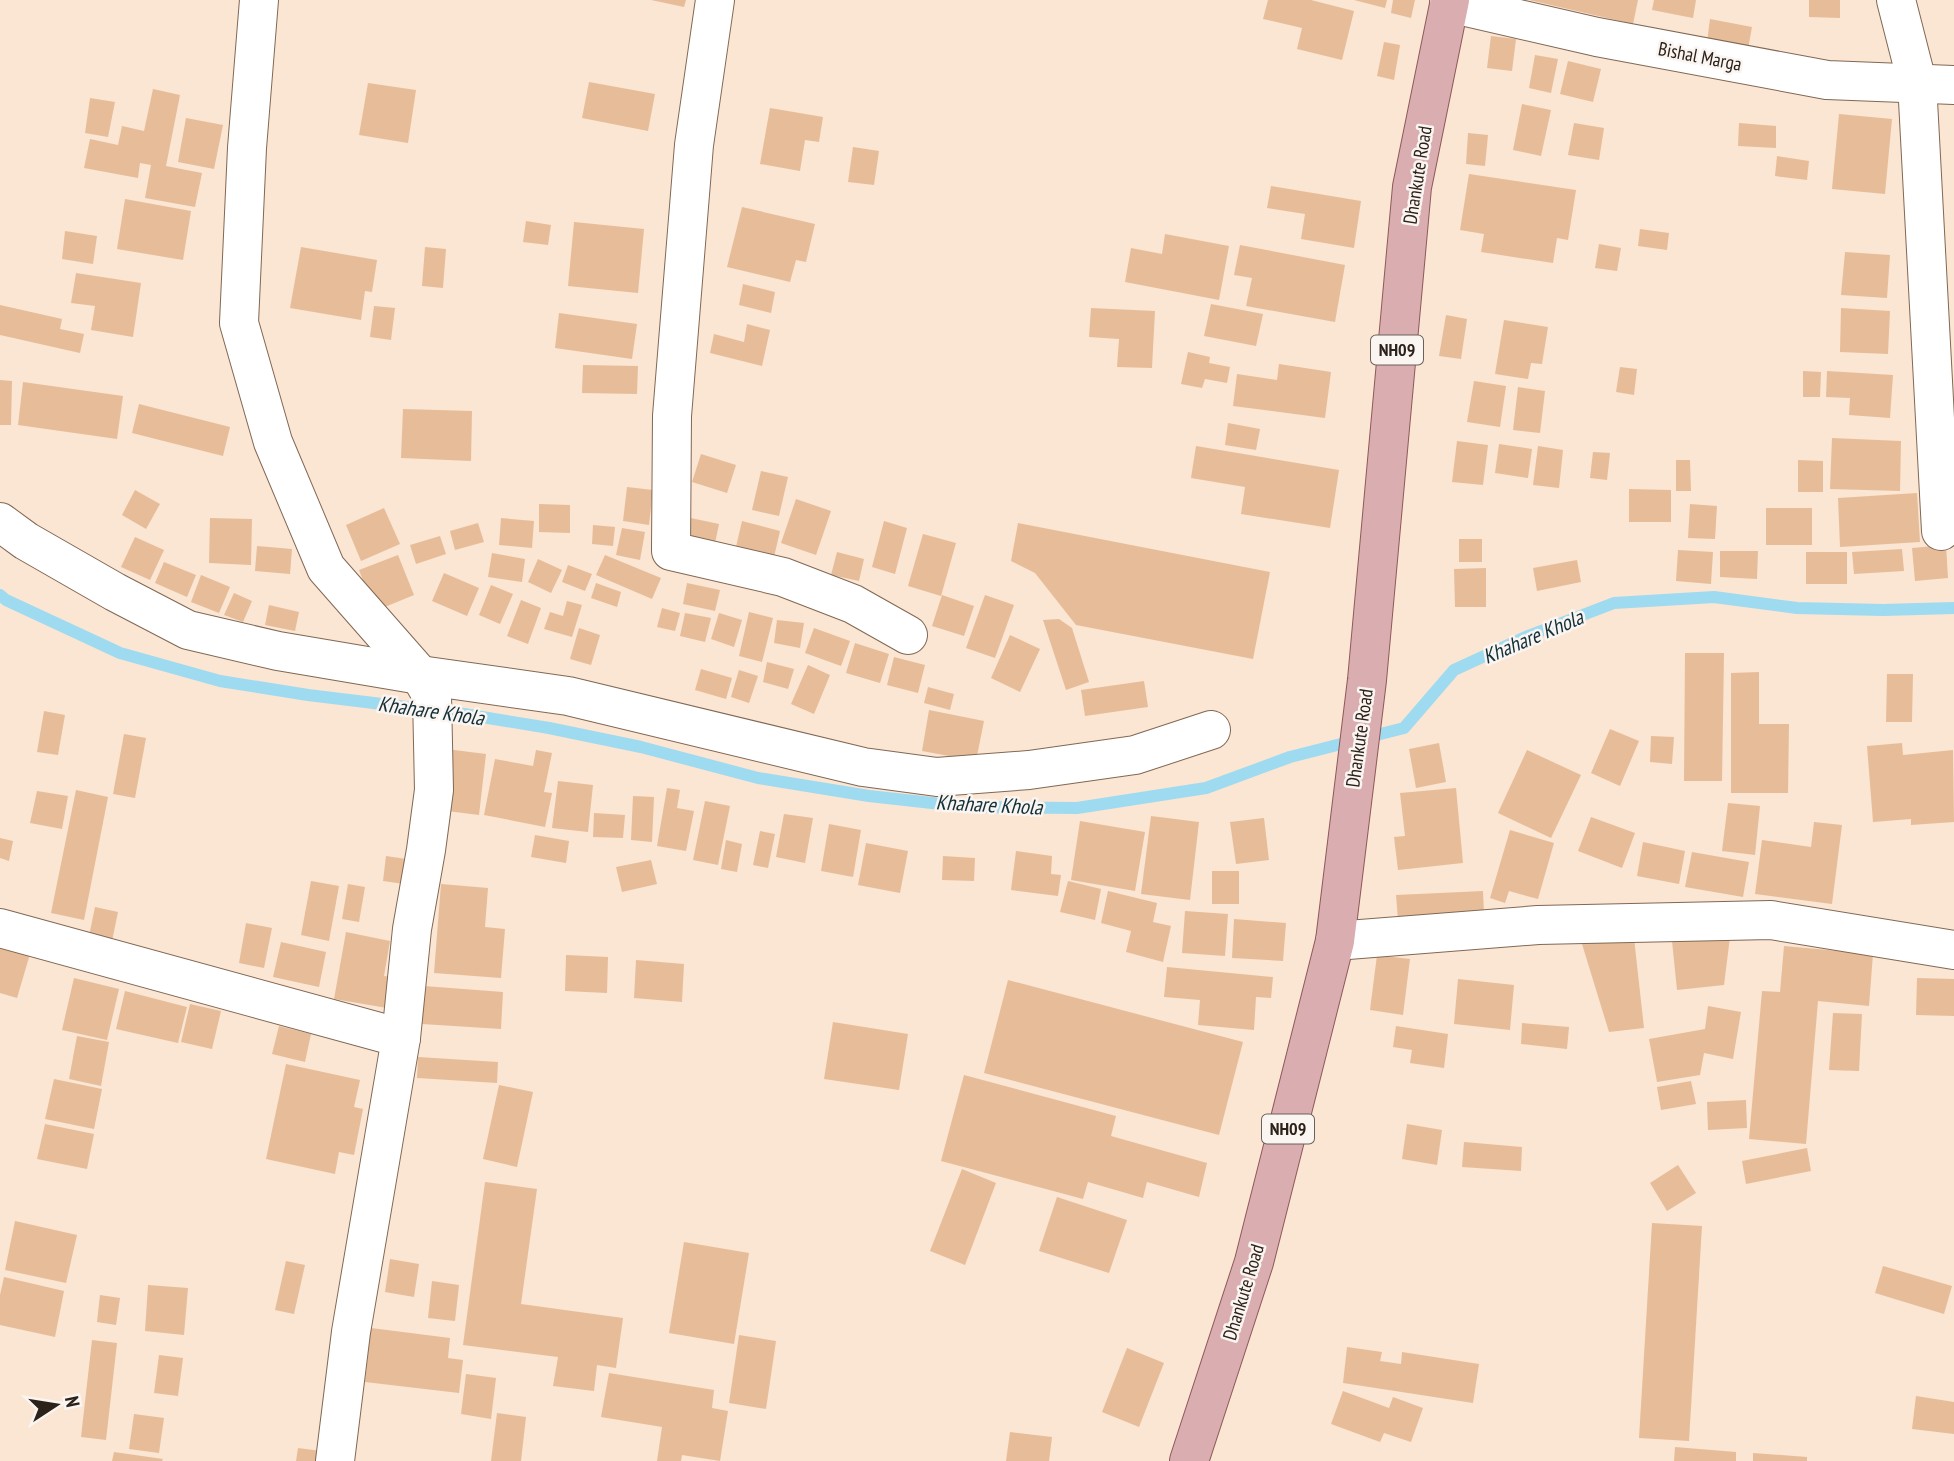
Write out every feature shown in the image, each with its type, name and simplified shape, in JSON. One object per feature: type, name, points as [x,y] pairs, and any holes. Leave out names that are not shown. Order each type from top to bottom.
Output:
[{"type":"main road","name":"Dhankute Road","points":[[1189,1461],[1254,1262],[1335,940],[1365,703],[1412,187],[1449,1]]},
{"type":"street","points":[[259,0],[247,148],[239,323],[272,442],[326,568],[428,701],[433,790],[412,929],[401,1038],[351,1332],[335,1461]]},
{"type":"street","points":[[715,0],[694,145],[673,402],[671,551],[783,577],[853,604],[908,635]]},
{"type":"street","points":[[1896,0],[1936,83],[1941,531]]},
{"type":"street","name":"Bishal Marga","points":[[1449,1],[1597,37],[1827,80],[1936,83]]},
{"type":"street","points":[[0,522],[26,541],[115,593],[188,630],[278,651],[428,701],[568,696],[863,767],[937,777],[1029,770],[1135,755],[1211,730]]},
{"type":"street","points":[[1335,940],[1538,925],[1771,920],[1954,950]]},
{"type":"street","points":[[0,928],[401,1038]]},
{"type":"building","points":[[651,0],[686,0],[684,7]]},
{"type":"building","points":[[1268,0],[1311,0],[1354,11],[1342,60],[1297,49],[1302,28],[1263,19]]},
{"type":"building","points":[[1354,0],[1387,0],[1385,8]]},
{"type":"building","points":[[1393,0],[1415,0],[1411,18],[1391,13]]},
{"type":"building","points":[[1529,0],[1638,0],[1633,24]]},
{"type":"building","points":[[1654,0],[1696,0],[1693,18],[1652,10]]},
{"type":"building","points":[[1809,0],[1840,0],[1840,18],[1809,17]]},
{"type":"building","points":[[1710,19],[1752,27],[1748,49],[1707,42]]},
{"type":"building","points":[[1491,36],[1516,39],[1512,71],[1487,68]]},
{"type":"building","points":[[1384,42],[1400,45],[1394,80],[1377,76]]},
{"type":"building","points":[[1535,55],[1558,59],[1551,93],[1529,88]]},
{"type":"building","points":[[1568,61],[1601,69],[1593,102],[1560,94]]},
{"type":"building","points":[[589,82],[655,94],[648,131],[582,118]]},
{"type":"building","points":[[368,83],[416,90],[408,143],[359,135]]},
{"type":"building","points":[[153,89],[180,95],[166,166],[202,173],[195,207],[145,198],[151,165],[140,163],[138,178],[84,168],[90,139],[118,145],[122,126],[144,131]]},
{"type":"building","points":[[90,98],[115,102],[108,137],[85,133]]},
{"type":"building","points":[[1522,104],[1551,110],[1541,156],[1513,150]]},
{"type":"building","points":[[770,108],[823,117],[819,142],[805,140],[800,171],[760,164]]},
{"type":"building","points":[[1839,114],[1892,119],[1885,194],[1832,189]]},
{"type":"building","points":[[186,118],[223,125],[214,169],[178,162]]},
{"type":"building","points":[[1574,123],[1604,128],[1599,160],[1568,155]]},
{"type":"building","points":[[1739,123],[1776,126],[1776,148],[1738,146]]},
{"type":"building","points":[[1468,133],[1488,135],[1485,166],[1466,164]]},
{"type":"building","points":[[853,147],[879,151],[874,185],[848,182]]},
{"type":"building","points":[[1777,156],[1809,161],[1807,180],[1775,176]]},
{"type":"building","points":[[1469,174],[1576,190],[1568,240],[1557,238],[1553,263],[1481,252],[1484,234],[1460,230]]},
{"type":"building","points":[[1271,186],[1361,201],[1354,248],[1301,239],[1305,214],[1267,208]]},
{"type":"building","points":[[125,199],[191,211],[183,260],[117,249]]},
{"type":"building","points":[[742,207],[815,224],[806,262],[796,260],[790,282],[727,267]]},
{"type":"building","points":[[526,221],[551,225],[548,245],[523,242]]},
{"type":"building","points":[[574,222],[644,229],[638,293],[568,286]]},
{"type":"building","points":[[1640,229],[1669,233],[1667,250],[1638,246]]},
{"type":"building","points":[[65,231],[97,236],[93,264],[62,259]]},
{"type":"building","points":[[1165,234],[1229,246],[1219,300],[1125,282],[1131,248],[1162,254]]},
{"type":"building","points":[[1599,244],[1621,248],[1617,271],[1595,268]]},
{"type":"building","points":[[1240,245],[1345,265],[1335,322],[1246,306],[1252,278],[1234,275]]},
{"type":"building","points":[[301,247],[377,260],[372,292],[365,291],[361,320],[290,308]]},
{"type":"building","points":[[425,247],[446,249],[443,288],[422,286]]},
{"type":"building","points":[[1845,252],[1890,255],[1887,298],[1841,295]]},
{"type":"building","points":[[76,273],[141,283],[133,337],[91,330],[95,306],[71,303]]},
{"type":"building","points":[[743,284],[775,292],[771,313],[739,305]]},
{"type":"building","points":[[1211,304],[1263,314],[1256,346],[1204,336]]},
{"type":"building","points":[[0,305],[62,319],[60,329],[84,334],[80,353],[0,335]]},
{"type":"building","points":[[374,306],[395,308],[391,340],[370,337]]},
{"type":"building","points":[[1091,308],[1155,311],[1152,368],[1117,367],[1119,339],[1089,337]]},
{"type":"building","points":[[1841,308],[1890,311],[1888,354],[1840,352]]},
{"type":"building","points":[[559,313],[637,324],[632,359],[555,348]]},
{"type":"building","points":[[1446,315],[1467,319],[1461,359],[1439,356]]},
{"type":"building","points":[[1504,320],[1548,327],[1542,364],[1531,363],[1528,379],[1495,374]]},
{"type":"building","points":[[747,324],[770,330],[762,366],[710,353],[714,334],[744,342]]},
{"type":"building","points":[[1188,352],[1210,357],[1209,363],[1230,367],[1227,383],[1205,379],[1202,388],[1181,384]]},
{"type":"building","points":[[1279,364],[1331,372],[1325,418],[1233,406],[1237,374],[1277,380]]},
{"type":"building","points":[[583,365],[638,366],[637,394],[582,393]]},
{"type":"building","points":[[1620,367],[1637,369],[1634,395],[1616,392]]},
{"type":"building","points":[[1803,371],[1821,372],[1820,397],[1803,397]]},
{"type":"building","points":[[1827,371],[1893,375],[1890,418],[1849,415],[1850,398],[1826,397]]},
{"type":"building","points":[[0,380],[12,381],[11,425],[0,425]]},
{"type":"building","points":[[1474,381],[1506,386],[1500,427],[1467,422]]},
{"type":"building","points":[[23,382],[123,396],[117,439],[18,425]]},
{"type":"building","points":[[1518,387],[1545,391],[1540,433],[1513,430]]},
{"type":"building","points":[[139,404],[230,427],[223,456],[132,433]]},
{"type":"building","points":[[403,409],[472,411],[471,461],[401,458]]},
{"type":"building","points":[[1228,423],[1260,429],[1256,450],[1225,445]]},
{"type":"building","points":[[1832,438],[1901,441],[1900,491],[1830,489]]},
{"type":"building","points":[[1457,441],[1488,445],[1483,485],[1452,482]]},
{"type":"building","points":[[1499,444],[1532,449],[1528,478],[1495,473]]},
{"type":"building","points":[[1196,446],[1339,470],[1330,528],[1241,514],[1245,487],[1191,478]]},
{"type":"building","points":[[1538,446],[1563,450],[1559,488],[1533,485]]},
{"type":"building","points":[[1593,452],[1610,453],[1607,480],[1590,478]]},
{"type":"building","points":[[701,454],[736,465],[727,493],[692,482]]},
{"type":"building","points":[[1676,460],[1690,460],[1691,491],[1676,491]]},
{"type":"building","points":[[1798,460],[1823,461],[1823,492],[1798,492]]},
{"type":"building","points":[[761,471],[788,477],[779,516],[752,510]]},
{"type":"building","points":[[627,487],[653,490],[649,525],[623,521]]},
{"type":"building","points":[[1629,489],[1671,490],[1671,522],[1629,522]]},
{"type":"building","points":[[135,490],[160,504],[146,529],[122,515]]},
{"type":"building","points":[[1917,493],[1920,542],[1840,547],[1838,498]]},
{"type":"building","points":[[796,499],[831,511],[816,555],[781,543]]},
{"type":"building","points":[[539,504],[570,505],[570,533],[539,532]]},
{"type":"building","points":[[1690,504],[1717,506],[1715,539],[1688,538]]},
{"type":"building","points":[[384,508],[400,544],[361,561],[346,525]]},
{"type":"building","points":[[1766,508],[1812,508],[1812,545],[1766,545]]},
{"type":"building","points":[[686,517],[719,524],[713,553],[680,546]]},
{"type":"building","points":[[210,518],[252,519],[251,565],[209,563]]},
{"type":"building","points":[[501,518],[534,521],[532,548],[499,545]]},
{"type":"building","points":[[742,521],[780,531],[774,557],[736,547]]},
{"type":"building","points":[[884,521],[907,528],[895,574],[872,567]]},
{"type":"building","points":[[478,523],[484,542],[455,550],[450,531]]},
{"type":"building","points":[[1018,523],[1270,572],[1253,659],[1076,625],[1035,573],[1011,561]]},
{"type":"building","points":[[593,525],[615,527],[613,546],[592,544]]},
{"type":"building","points":[[622,528],[645,532],[640,560],[616,555]]},
{"type":"building","points":[[923,534],[956,543],[941,596],[908,586]]},
{"type":"building","points":[[440,536],[446,554],[416,564],[410,545]]},
{"type":"building","points":[[135,537],[164,550],[150,580],[121,567]]},
{"type":"building","points":[[1459,539],[1482,539],[1482,562],[1459,562]]},
{"type":"building","points":[[1946,545],[1948,578],[1915,581],[1912,548]]},
{"type":"building","points":[[257,546],[292,549],[290,574],[255,571]]},
{"type":"building","points":[[1902,549],[1904,571],[1854,574],[1852,552]]},
{"type":"building","points":[[1678,550],[1713,552],[1711,584],[1676,581]]},
{"type":"building","points":[[1720,551],[1758,551],[1757,579],[1720,577]]},
{"type":"building","points":[[837,552],[864,559],[859,581],[831,575]]},
{"type":"building","points":[[1806,552],[1847,552],[1847,584],[1806,584]]},
{"type":"building","points":[[492,553],[525,559],[522,582],[488,577]]},
{"type":"building","points":[[398,555],[414,595],[375,611],[359,570]]},
{"type":"building","points":[[605,555],[661,578],[652,599],[596,575]]},
{"type":"building","points":[[538,559],[562,570],[551,593],[528,582]]},
{"type":"building","points":[[1577,560],[1581,582],[1537,591],[1533,568]]},
{"type":"building","points":[[164,562],[196,575],[187,597],[155,583]]},
{"type":"building","points":[[568,565],[592,574],[585,591],[562,582]]},
{"type":"building","points":[[1486,568],[1486,607],[1455,607],[1454,569]]},
{"type":"building","points":[[444,573],[479,588],[467,616],[432,601]]},
{"type":"building","points":[[201,575],[230,587],[219,613],[191,602]]},
{"type":"building","points":[[596,583],[621,592],[617,607],[591,598]]},
{"type":"building","points":[[687,583],[720,590],[715,611],[683,604]]},
{"type":"building","points":[[491,585],[513,594],[500,624],[479,615]]},
{"type":"building","points":[[234,593],[252,601],[243,622],[224,615]]},
{"type":"building","points":[[942,595],[974,606],[964,636],[932,626]]},
{"type":"building","points":[[985,595],[1014,605],[995,658],[966,648]]},
{"type":"building","points":[[521,600],[541,608],[528,644],[507,636]]},
{"type":"building","points":[[567,601],[582,605],[572,637],[544,629],[550,612],[563,616]]},
{"type":"building","points":[[269,605],[299,612],[295,631],[265,625]]},
{"type":"building","points":[[662,608],[680,613],[675,631],[657,627]]},
{"type":"building","points":[[749,612],[773,618],[762,662],[739,656]]},
{"type":"building","points":[[685,613],[711,618],[705,642],[680,636]]},
{"type":"building","points":[[719,613],[742,620],[734,647],[711,639]]},
{"type":"building","points":[[1059,619],[1072,628],[1089,682],[1066,690],[1043,620]]},
{"type":"building","points":[[777,620],[804,623],[800,648],[774,643]]},
{"type":"building","points":[[579,628],[600,635],[591,665],[570,659]]},
{"type":"building","points":[[814,628],[850,641],[841,666],[805,653]]},
{"type":"building","points":[[1010,635],[1040,649],[1020,692],[991,678]]},
{"type":"building","points":[[855,643],[889,654],[880,683],[846,673]]},
{"type":"building","points":[[1685,653],[1724,653],[1722,781],[1684,781]]},
{"type":"building","points":[[894,657],[925,665],[918,693],[887,685]]},
{"type":"building","points":[[767,662],[794,669],[788,689],[763,682]]},
{"type":"building","points":[[808,665],[830,675],[814,714],[791,704]]},
{"type":"building","points":[[701,669],[732,678],[726,699],[695,690]]},
{"type":"building","points":[[739,670],[758,676],[749,703],[731,697]]},
{"type":"building","points":[[1759,672],[1759,724],[1789,724],[1788,793],[1731,793],[1731,673]]},
{"type":"building","points":[[1887,674],[1913,674],[1912,722],[1886,722]]},
{"type":"building","points":[[1144,681],[1148,707],[1085,716],[1081,690]]},
{"type":"building","points":[[928,687],[954,694],[950,710],[924,703]]},
{"type":"building","points":[[929,710],[984,721],[976,761],[922,751]]},
{"type":"building","points":[[44,711],[65,715],[58,755],[37,752]]},
{"type":"building","points":[[1610,729],[1639,741],[1620,786],[1591,773]]},
{"type":"building","points":[[124,734],[146,738],[135,798],[113,794]]},
{"type":"building","points":[[1651,736],[1674,737],[1672,764],[1650,762]]},
{"type":"building","points":[[1439,743],[1446,782],[1416,788],[1409,749]]},
{"type":"building","points":[[1902,743],[1903,755],[1953,750],[1954,822],[1911,825],[1911,819],[1873,822],[1867,746]]},
{"type":"building","points":[[446,749],[486,754],[479,815],[439,810]]},
{"type":"building","points":[[536,750],[552,753],[544,792],[552,793],[545,827],[484,815],[495,759],[533,766]]},
{"type":"building","points":[[1527,750],[1581,775],[1551,838],[1498,813]]},
{"type":"building","points":[[558,781],[593,785],[588,832],[552,828]]},
{"type":"building","points":[[667,788],[680,790],[677,808],[694,811],[686,851],[657,846]]},
{"type":"building","points":[[1456,788],[1463,863],[1398,870],[1394,837],[1405,836],[1400,793]]},
{"type":"building","points":[[76,790],[108,797],[84,920],[51,913]]},
{"type":"building","points":[[37,791],[68,796],[62,829],[30,823]]},
{"type":"building","points":[[633,796],[654,797],[652,842],[631,840]]},
{"type":"building","points":[[705,801],[730,806],[718,865],[693,860]]},
{"type":"building","points":[[1728,803],[1760,806],[1755,855],[1722,851]]},
{"type":"building","points":[[594,813],[625,815],[623,838],[593,837]]},
{"type":"building","points":[[784,814],[813,818],[805,863],[776,857]]},
{"type":"building","points":[[1151,816],[1199,822],[1190,900],[1141,894]]},
{"type":"building","points":[[1591,817],[1635,833],[1622,868],[1578,851]]},
{"type":"building","points":[[1264,818],[1269,860],[1236,864],[1230,822]]},
{"type":"building","points":[[1080,821],[1145,832],[1135,891],[1071,880]]},
{"type":"building","points":[[1814,822],[1842,825],[1832,904],[1755,894],[1762,840],[1811,847]]},
{"type":"building","points":[[829,824],[861,830],[853,877],[821,871]]},
{"type":"building","points":[[1510,830],[1554,843],[1538,899],[1509,891],[1505,903],[1490,898]]},
{"type":"building","points":[[760,831],[775,834],[768,868],[753,865]]},
{"type":"building","points":[[535,835],[569,841],[566,863],[531,857]]},
{"type":"building","points":[[0,838],[13,841],[9,861],[0,858]]},
{"type":"building","points":[[726,840],[742,844],[737,872],[721,869]]},
{"type":"building","points":[[1643,842],[1685,851],[1679,884],[1637,876]]},
{"type":"building","points":[[866,843],[908,851],[900,893],[858,885]]},
{"type":"building","points":[[1016,851],[1052,856],[1051,874],[1061,875],[1058,896],[1011,890]]},
{"type":"building","points":[[1692,852],[1749,862],[1743,897],[1685,887]]},
{"type":"building","points":[[386,856],[406,859],[404,884],[383,881]]},
{"type":"building","points":[[943,856],[975,858],[974,881],[942,880]]},
{"type":"building","points":[[651,860],[657,884],[622,892],[616,867]]},
{"type":"building","points":[[1212,871],[1239,871],[1239,904],[1212,904]]},
{"type":"building","points":[[311,881],[339,886],[329,941],[301,935]]},
{"type":"building","points":[[1068,881],[1101,889],[1095,920],[1060,912]]},
{"type":"building","points":[[348,884],[365,887],[359,922],[342,919]]},
{"type":"building","points":[[441,884],[488,888],[485,927],[505,929],[501,978],[434,973]]},
{"type":"building","points":[[1108,891],[1157,903],[1153,922],[1171,926],[1163,962],[1126,952],[1131,931],[1101,923]]},
{"type":"building","points":[[1483,891],[1484,915],[1398,920],[1396,895]]},
{"type":"building","points":[[95,907],[118,912],[112,941],[89,936]]},
{"type":"building","points":[[1185,911],[1228,914],[1225,956],[1182,953]]},
{"type":"building","points":[[1234,919],[1286,923],[1283,961],[1232,958]]},
{"type":"building","points":[[246,923],[272,928],[264,968],[239,963]]},
{"type":"building","points":[[346,932],[390,941],[384,976],[392,977],[387,1008],[334,999]]},
{"type":"building","points":[[1730,937],[1724,985],[1677,990],[1672,941]]},
{"type":"building","points":[[1634,938],[1644,1028],[1609,1032],[1582,944]]},
{"type":"building","points":[[281,942],[326,952],[319,987],[273,977]]},
{"type":"building","points":[[0,946],[30,954],[17,998],[0,993]]},
{"type":"building","points":[[1784,946],[1873,954],[1869,1006],[1818,1001],[1806,1144],[1749,1139],[1762,991],[1780,992]]},
{"type":"building","points":[[566,955],[608,957],[607,993],[565,991]]},
{"type":"building","points":[[1377,955],[1410,959],[1403,1015],[1370,1010]]},
{"type":"building","points":[[636,960],[684,964],[682,1002],[634,998]]},
{"type":"building","points":[[1167,967],[1273,977],[1271,998],[1256,997],[1254,1030],[1198,1025],[1200,1000],[1164,997]]},
{"type":"building","points":[[74,978],[119,989],[107,1040],[62,1030]]},
{"type":"building","points":[[1917,978],[1954,979],[1954,1016],[1916,1015]]},
{"type":"building","points":[[1458,979],[1514,985],[1510,1030],[1454,1024]]},
{"type":"building","points":[[1008,980],[1243,1042],[1219,1135],[984,1073]]},
{"type":"building","points":[[424,986],[503,992],[501,1029],[422,1024]]},
{"type":"building","points":[[125,991],[187,1007],[178,1043],[116,1029]]},
{"type":"building","points":[[190,1004],[221,1011],[212,1049],[181,1042]]},
{"type":"building","points":[[1708,1006],[1741,1012],[1733,1059],[1704,1053],[1700,1075],[1657,1082],[1649,1039],[1705,1029]]},
{"type":"building","points":[[1833,1013],[1862,1014],[1859,1071],[1829,1070]]},
{"type":"building","points":[[833,1022],[908,1034],[899,1090],[824,1079]]},
{"type":"building","points":[[1522,1023],[1569,1027],[1567,1049],[1521,1044]]},
{"type":"building","points":[[279,1026],[311,1034],[305,1062],[272,1054]]},
{"type":"building","points":[[1396,1026],[1448,1034],[1444,1068],[1410,1063],[1412,1050],[1393,1047]]},
{"type":"building","points":[[77,1036],[109,1042],[101,1086],[69,1079]]},
{"type":"building","points":[[418,1057],[498,1062],[497,1083],[417,1078]]},
{"type":"building","points":[[286,1064],[360,1080],[354,1107],[363,1109],[354,1155],[339,1152],[335,1174],[266,1159]]},
{"type":"building","points":[[964,1075],[1116,1116],[1111,1136],[1207,1163],[1199,1197],[1147,1182],[1143,1198],[1088,1182],[1083,1199],[941,1161]]},
{"type":"building","points":[[54,1079],[102,1089],[94,1129],[45,1119]]},
{"type":"building","points":[[1691,1081],[1696,1104],[1661,1110],[1657,1087]]},
{"type":"building","points":[[499,1085],[533,1092],[517,1167],[483,1159]]},
{"type":"building","points":[[1746,1100],[1747,1128],[1708,1130],[1707,1102]]},
{"type":"building","points":[[45,1124],[94,1134],[87,1169],[37,1159]]},
{"type":"building","points":[[1407,1124],[1442,1130],[1437,1165],[1402,1159]]},
{"type":"building","points":[[1464,1142],[1522,1147],[1521,1171],[1462,1167]]},
{"type":"building","points":[[1807,1148],[1811,1171],[1746,1184],[1742,1161]]},
{"type":"building","points":[[1678,1165],[1696,1193],[1667,1211],[1650,1183]]},
{"type":"building","points":[[962,1169],[996,1183],[965,1265],[930,1251]]},
{"type":"building","points":[[485,1182],[537,1189],[521,1304],[623,1318],[616,1368],[597,1365],[594,1391],[553,1386],[558,1357],[463,1345]]},
{"type":"building","points":[[1057,1197],[1127,1220],[1109,1273],[1039,1251]]},
{"type":"building","points":[[15,1221],[77,1235],[66,1283],[5,1270]]},
{"type":"building","points":[[1652,1223],[1702,1226],[1689,1441],[1639,1438]]},
{"type":"building","points":[[684,1242],[749,1253],[734,1344],[669,1333]]},
{"type":"building","points":[[390,1259],[419,1264],[414,1297],[385,1292]]},
{"type":"building","points":[[286,1261],[305,1265],[294,1314],[275,1310]]},
{"type":"building","points":[[1883,1266],[1952,1286],[1944,1314],[1875,1293]]},
{"type":"building","points":[[4,1277],[64,1291],[55,1337],[0,1325],[0,1295]]},
{"type":"building","points":[[432,1281],[459,1285],[455,1321],[428,1318]]},
{"type":"building","points":[[148,1285],[188,1288],[184,1335],[145,1331]]},
{"type":"building","points":[[100,1295],[120,1298],[116,1325],[97,1322]]},
{"type":"building","points":[[371,1328],[450,1338],[448,1358],[463,1360],[459,1393],[365,1382]]},
{"type":"building","points":[[739,1335],[776,1341],[766,1409],[729,1403]]},
{"type":"building","points":[[92,1340],[117,1343],[106,1440],[81,1437]]},
{"type":"building","points":[[1347,1347],[1382,1352],[1380,1361],[1401,1364],[1402,1352],[1479,1364],[1473,1403],[1343,1383]]},
{"type":"building","points":[[1127,1348],[1164,1363],[1139,1427],[1102,1412]]},
{"type":"building","points":[[159,1355],[183,1358],[178,1396],[154,1393]]},
{"type":"building","points":[[609,1373],[714,1390],[712,1408],[728,1411],[720,1461],[682,1455],[681,1461],[657,1461],[662,1427],[601,1417]]},
{"type":"building","points":[[466,1374],[496,1378],[491,1419],[461,1414]]},
{"type":"building","points":[[1343,1391],[1389,1408],[1393,1397],[1423,1408],[1411,1442],[1384,1433],[1380,1442],[1331,1424]]},
{"type":"building","points":[[1916,1396],[1954,1402],[1954,1434],[1912,1429]]},
{"type":"building","points":[[497,1413],[526,1417],[521,1461],[491,1461]]},
{"type":"building","points":[[134,1414],[164,1418],[159,1453],[129,1449]]},
{"type":"building","points":[[1010,1432],[1052,1437],[1049,1461],[1006,1461]]},
{"type":"building","points":[[1675,1447],[1736,1452],[1736,1461],[1674,1461]]},
{"type":"building","points":[[298,1448],[329,1452],[328,1461],[296,1461]]},
{"type":"building","points":[[114,1452],[163,1459],[112,1461]]},
{"type":"building","points":[[1753,1453],[1807,1457],[1807,1461],[1753,1461]]},
{"type":"waterway","name":"Khahare Khola","points":[[0,595],[120,653],[220,681],[549,728],[641,747],[758,778],[869,796],[968,807],[1077,808],[1206,788],[1290,757],[1404,728],[1454,670],[1528,636],[1614,603],[1714,597],[1797,608],[1954,608]]}]
